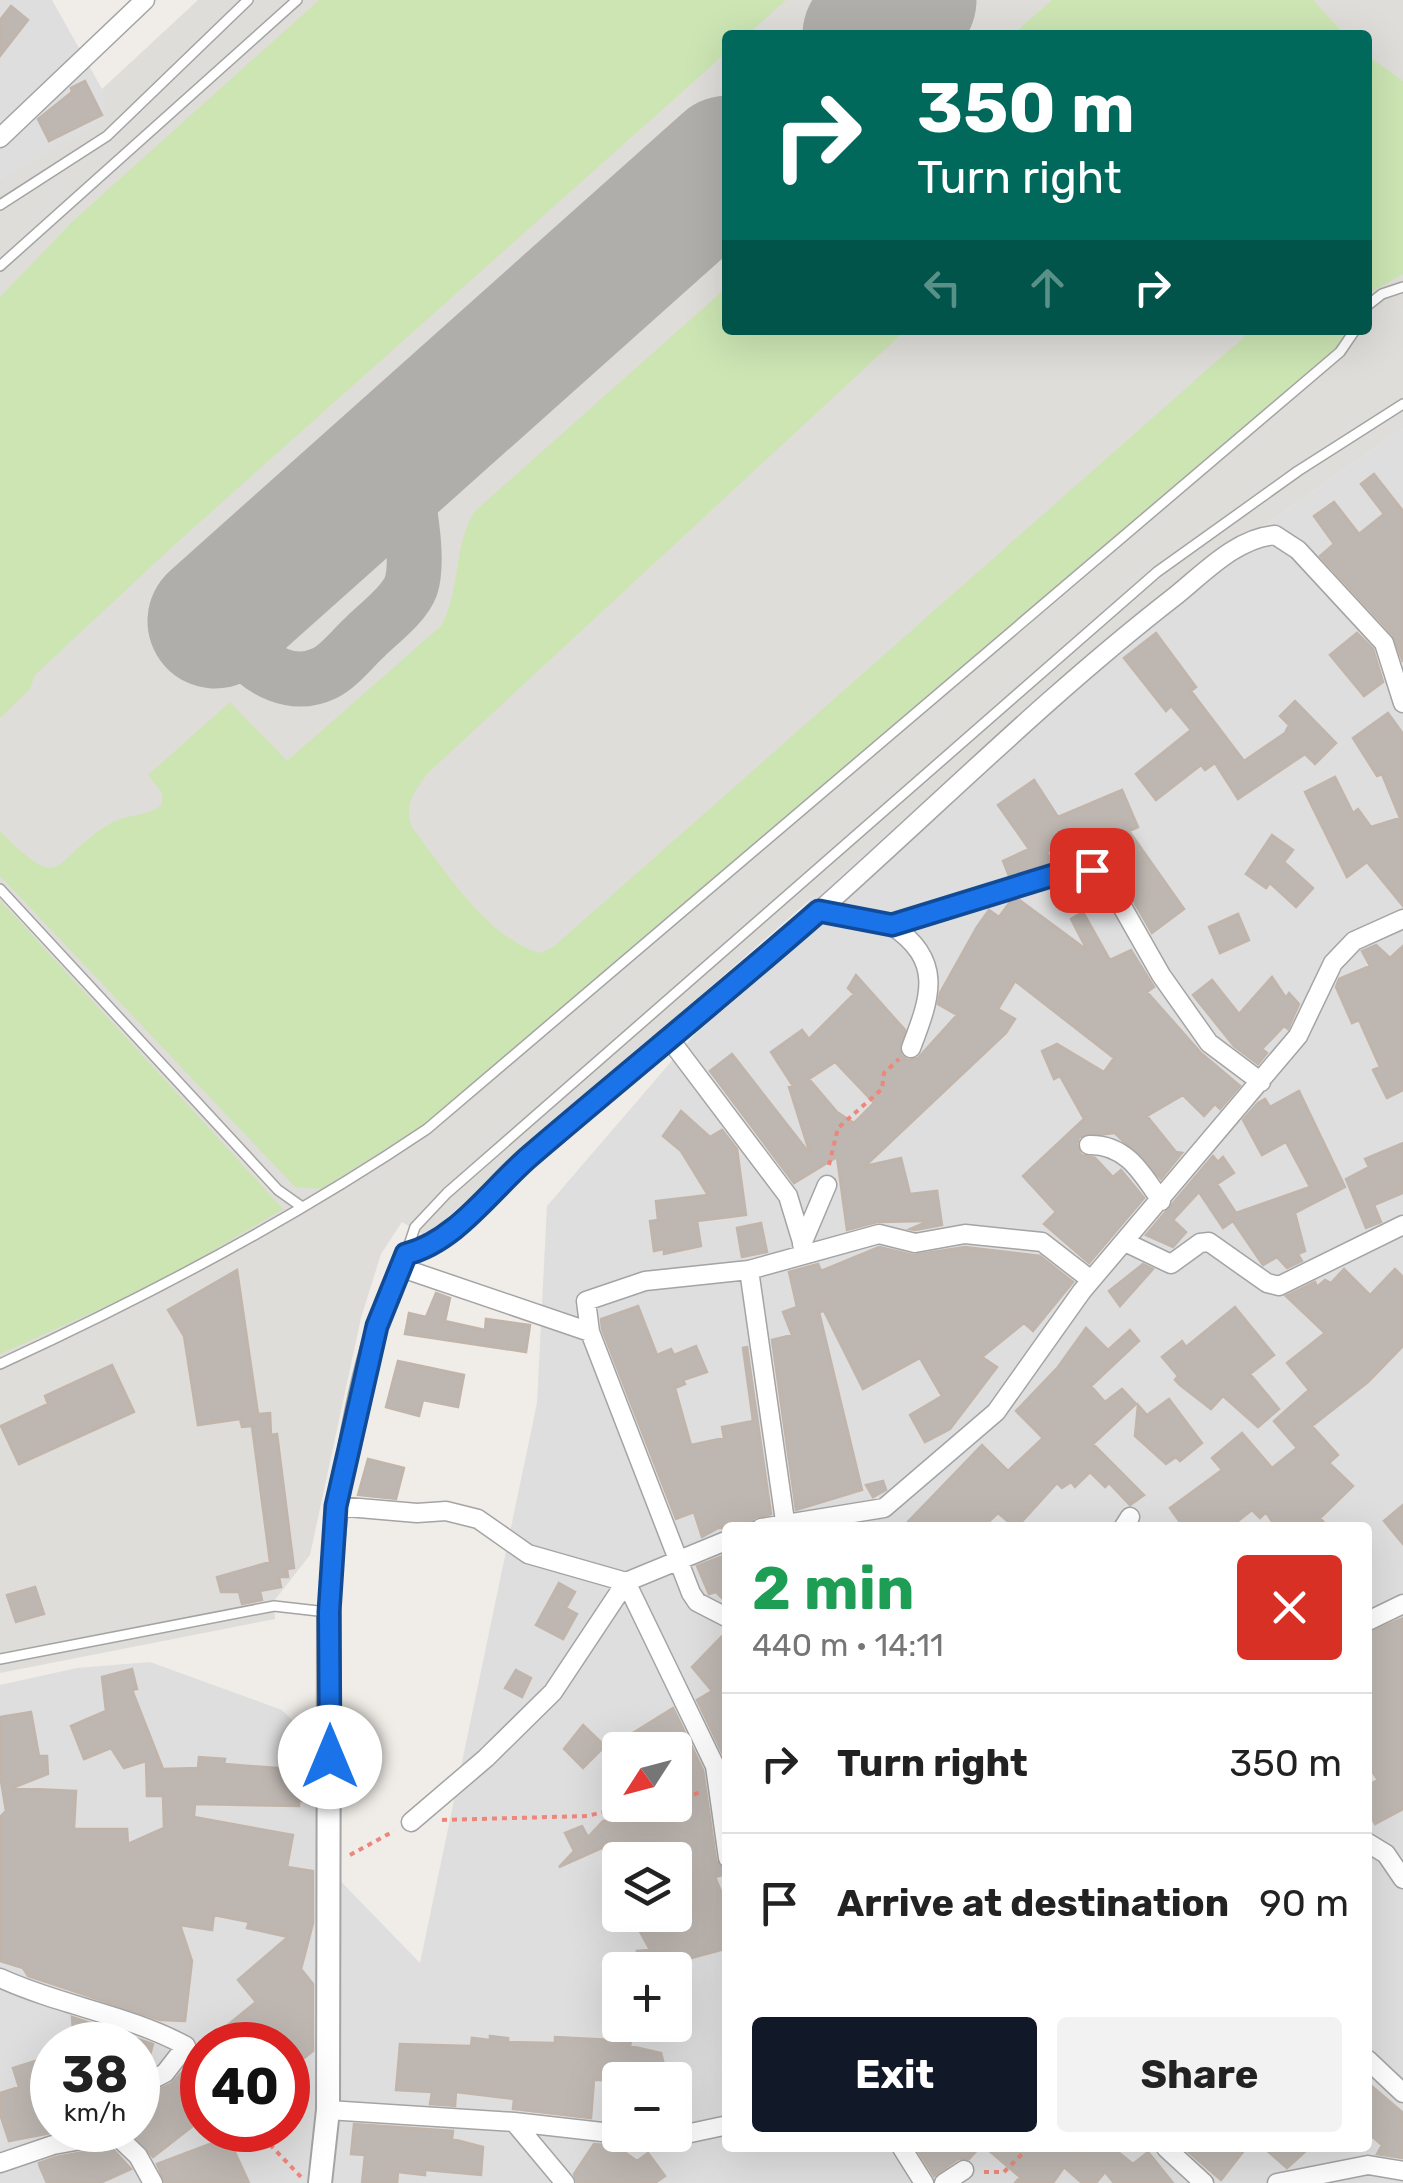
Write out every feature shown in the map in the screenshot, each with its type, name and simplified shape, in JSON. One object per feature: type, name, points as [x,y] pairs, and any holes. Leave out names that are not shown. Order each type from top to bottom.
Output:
[{"type":"street","points":[[0,138],[146,0]]},
{"type":"street","points":[[320,2183],[328,2110],[329,1612],[336,1506],[377,1326],[402,1260],[447,1233],[528,1157],[671,1041],[1124,636],[1253,540],[1275,536],[1285,540],[1353,609],[1384,644],[1403,703]]},
{"type":"street","points":[[892,925],[1057,874],[1076,870],[1103,873],[1161,976],[1209,1043],[1261,1082]]},
{"type":"street","points":[[819,911],[892,925],[913,939],[929,964],[929,988],[911,1048]]},
{"type":"street","points":[[879,1522],[884,1508],[996,1412],[1092,1280],[1298,1036],[1333,963],[1354,941],[1403,919]]},
{"type":"street","points":[[671,1041],[788,1196],[800,1248]]},
{"type":"street","points":[[1090,1145],[1108,1144],[1127,1156],[1161,1201]]},
{"type":"street","points":[[800,1248],[827,1185]]},
{"type":"street","points":[[1127,1243],[1171,1264],[1200,1243],[1209,1242],[1267,1283],[1279,1286],[1403,1225]]},
{"type":"street","points":[[722,1615],[697,1602],[590,1332],[586,1300],[645,1280],[749,1270],[800,1248],[880,1234],[914,1243],[965,1234],[1042,1242],[1092,1280]]},
{"type":"street","points":[[402,1260],[590,1332]]},
{"type":"street","points":[[749,1270],[784,1521]]},
{"type":"street","points":[[336,1506],[417,1513],[446,1510],[478,1519],[528,1554],[626,1582],[715,1766],[722,1813]]},
{"type":"street","points":[[781,1522],[884,1508]]},
{"type":"street","points":[[411,1822],[486,1758],[553,1692],[626,1582],[722,1542]]},
{"type":"street","points":[[1372,1619],[1403,1604]]},
{"type":"street","points":[[1372,1845],[1386,1854],[1403,1879]]},
{"type":"street","points":[[0,1978],[82,2010],[134,2022]]},
{"type":"street","points":[[160,2034],[186,2046],[160,2075]]},
{"type":"street","points":[[1372,2064],[1403,2093]]},
{"type":"street","points":[[328,2110],[514,2122],[602,2132]]},
{"type":"street","points":[[514,2122],[564,2183]]},
{"type":"street","points":[[692,2132],[722,2125]]},
{"type":"street","points":[[0,2162],[31,2152]]},
{"type":"street","points":[[134,2152],[153,2183]]},
{"type":"street","points":[[905,2152],[924,2183]]},
{"type":"street","points":[[1170,2152],[1204,2183]]},
{"type":"street","points":[[1277,2183],[1368,2165],[1403,2171]]},
{"type":"street","points":[[944,2183],[964,2170]]},
{"type":"lane","points":[[0,206],[129,117],[248,0]]},
{"type":"lane","points":[[0,266],[297,0]]},
{"type":"lane","points":[[129,117],[144,137]]},
{"type":"lane","points":[[1372,303],[1382,294],[1403,287]]},
{"type":"lane","points":[[0,1364],[162,1288],[302,1208],[428,1129],[1340,352],[1352,335]]},
{"type":"lane","points":[[402,1260],[415,1227],[447,1194],[1157,572],[1298,471],[1403,404]]},
{"type":"lane","points":[[0,889],[278,1190],[302,1208]]},
{"type":"lane","points":[[0,1659],[274,1606],[329,1612]]},
{"type":"path","points":[[827,1185],[838,1128],[882,1088],[884,1074],[911,1048]]},
{"type":"path","points":[[692,1794],[718,1783]]},
{"type":"path","points":[[330,1866],[411,1822],[602,1812]]},
{"type":"path","points":[[278,2152],[308,2183]]},
{"type":"path","points":[[964,2170],[1004,2172],[1024,2152]]},
{"type":"shaded area","points":[[0,0],[52,0],[102,89],[107,118],[0,179]]},
{"type":"shaded area","points":[[198,0],[1403,0],[1403,428],[1127,622],[426,1236],[402,1222],[381,1254],[361,1318],[310,1555],[274,1601],[275,1619],[0,1673],[0,179],[106,118],[102,89]]},
{"type":"shaded area","points":[[1403,428],[1403,2183],[0,2183],[0,1685],[77,1668],[150,1662],[282,1710],[322,1750],[317,1773],[319,1859],[420,1963],[537,1403],[547,1206],[817,892],[1127,622]]},
{"type":"green space","points":[[319,0],[786,0],[753,30],[722,30],[722,56],[172,547],[35,675],[30,689],[0,718],[0,297],[73,221]]},
{"type":"green space","points":[[1052,0],[1313,0],[1340,30],[1018,30]]},
{"type":"green space","points":[[1372,59],[1403,81],[1403,274],[1372,292]]},
{"type":"green space","points":[[722,291],[722,335],[901,335],[428,773],[414,793],[409,806],[413,829],[468,901],[501,932],[539,953],[552,948],[1246,335],[1345,335],[1336,348],[425,1124],[321,1189],[295,1187],[0,876],[0,831],[37,863],[48,868],[58,866],[111,823],[162,804],[162,793],[148,775],[230,702],[287,761],[441,626],[452,598],[467,525],[474,512]]},
{"type":"green space","points":[[0,900],[283,1209],[158,1283],[0,1354]]},
{"type":"building","points":[[11,6],[28,20],[0,56],[0,20]]},
{"type":"building","points":[[85,81],[102,115],[49,141],[38,119],[72,92],[71,88]]},
{"type":"building","points":[[1374,474],[1403,511],[1403,662],[1393,635],[1320,556],[1334,544],[1314,516],[1334,502],[1359,534],[1384,514],[1361,484]]},
{"type":"building","points":[[1156,633],[1196,687],[1191,691],[1244,761],[1285,733],[1289,725],[1280,716],[1295,701],[1336,743],[1315,764],[1305,754],[1238,799],[1215,763],[1205,770],[1201,765],[1156,800],[1136,774],[1191,730],[1171,706],[1166,711],[1124,658]]},
{"type":"building","points":[[1357,633],[1373,649],[1383,682],[1364,696],[1330,655]]},
{"type":"building","points":[[1388,713],[1403,734],[1403,906],[1367,862],[1347,877],[1305,792],[1335,777],[1353,813],[1358,809],[1371,827],[1400,818],[1382,774],[1377,776],[1353,738]]},
{"type":"building","points":[[1034,780],[1058,817],[1122,790],[1138,827],[1129,831],[1184,909],[1152,933],[1114,867],[1089,857],[1078,838],[1047,852],[1052,862],[1009,876],[1003,861],[1029,849],[998,805]]},
{"type":"building","points":[[1272,835],[1293,850],[1284,862],[1313,888],[1296,907],[1270,883],[1266,888],[1246,874]]},
{"type":"building","points":[[1018,899],[1087,950],[1071,919],[1083,912],[1110,960],[1131,950],[1154,987],[1147,992],[1201,1053],[1240,1086],[1220,1109],[1215,1104],[1204,1116],[1183,1095],[1147,1116],[1176,1152],[1182,1153],[1161,1179],[1115,1133],[1079,1137],[1081,1155],[1095,1158],[1113,1177],[1121,1170],[1144,1198],[1089,1263],[1044,1224],[1056,1212],[1023,1176],[1084,1119],[1060,1076],[1054,1079],[1042,1051],[1057,1044],[1104,1072],[1114,1058],[1015,981],[998,1009],[1015,1019],[1006,1033],[865,1166],[901,1158],[910,1194],[937,1191],[942,1225],[915,1230],[910,1229],[929,1221],[877,1222],[847,1230],[837,1157],[794,1183],[710,1071],[732,1054],[810,1154],[789,1087],[793,1086],[771,1052],[802,1030],[809,1039],[854,994],[848,988],[856,975],[905,1030],[901,1055],[908,1060],[918,1058],[957,1015],[938,1004],[940,993],[977,927],[989,910],[999,917],[1010,902]],"holes":[[[835,1062],[874,1103],[854,1123],[837,1112],[809,1079]]]},
{"type":"building","points":[[1238,914],[1249,940],[1220,953],[1209,927]]},
{"type":"building","points":[[1376,945],[1390,958],[1403,946],[1403,1090],[1387,1098],[1373,1070],[1380,1067],[1359,1020],[1352,1023],[1336,987],[1339,979],[1370,966],[1362,951]]},
{"type":"building","points":[[1272,977],[1286,998],[1289,993],[1299,1004],[1288,1029],[1284,1026],[1262,1049],[1267,1053],[1258,1064],[1234,1046],[1193,995],[1212,980],[1239,1014]]},
{"type":"building","points":[[1299,1091],[1345,1187],[1295,1213],[1305,1251],[1298,1254],[1302,1261],[1287,1268],[1277,1257],[1263,1265],[1233,1221],[1223,1228],[1199,1192],[1173,1220],[1186,1232],[1173,1247],[1146,1235],[1213,1156],[1218,1162],[1223,1157],[1234,1173],[1217,1184],[1236,1213],[1310,1187],[1286,1142],[1262,1155],[1243,1120],[1265,1099],[1270,1107]]},
{"type":"building","points":[[681,1111],[710,1137],[722,1130],[737,1149],[746,1215],[697,1221],[701,1246],[664,1254],[664,1249],[654,1251],[650,1221],[658,1220],[656,1201],[708,1195],[681,1151],[663,1136]]},
{"type":"building","points":[[1403,1143],[1403,1193],[1374,1205],[1381,1222],[1366,1228],[1346,1179],[1369,1167],[1365,1159]]},
{"type":"building","points":[[761,1223],[767,1252],[742,1257],[737,1228]]},
{"type":"building","points":[[879,1247],[913,1255],[965,1247],[1040,1256],[1073,1282],[1033,1331],[1024,1323],[982,1357],[997,1367],[950,1429],[925,1442],[910,1415],[942,1396],[920,1358],[863,1389],[824,1311],[819,1312],[862,1490],[796,1510],[772,1340],[792,1335],[783,1312],[797,1307],[789,1272],[818,1264],[821,1271]]},
{"type":"building","points":[[1143,1264],[1153,1269],[1120,1306],[1109,1291]]},
{"type":"building","points":[[1344,1269],[1370,1295],[1395,1269],[1403,1277],[1403,1346],[1368,1382],[1312,1426],[1338,1455],[1329,1463],[1353,1486],[1320,1518],[1324,1522],[1272,1522],[1266,1512],[1260,1518],[1252,1510],[1237,1522],[1180,1522],[1170,1508],[1222,1470],[1212,1458],[1242,1433],[1272,1468],[1297,1448],[1274,1421],[1309,1390],[1287,1363],[1325,1333],[1286,1296],[1315,1282],[1317,1287],[1325,1280],[1331,1283]]},
{"type":"building","points":[[237,1270],[258,1414],[270,1413],[271,1435],[277,1434],[294,1568],[287,1569],[288,1577],[279,1577],[281,1587],[260,1591],[262,1600],[242,1604],[239,1592],[221,1592],[217,1577],[270,1562],[252,1426],[242,1427],[240,1419],[198,1425],[184,1336],[168,1310]]},
{"type":"building","points":[[436,1293],[450,1298],[445,1321],[485,1330],[486,1319],[530,1325],[526,1352],[405,1334],[409,1313],[426,1317]]},
{"type":"building","points":[[638,1306],[657,1355],[671,1349],[674,1355],[696,1346],[707,1372],[683,1380],[685,1384],[675,1388],[691,1445],[724,1438],[722,1427],[753,1421],[743,1348],[747,1347],[771,1514],[752,1522],[722,1522],[722,1528],[702,1537],[694,1512],[676,1519],[601,1319]]},
{"type":"building","points":[[1235,1307],[1274,1355],[1250,1374],[1279,1409],[1258,1427],[1223,1396],[1211,1409],[1175,1380],[1178,1376],[1162,1357],[1182,1341],[1186,1347]]},
{"type":"building","points":[[1086,1328],[1108,1350],[1130,1330],[1139,1341],[1091,1386],[1105,1402],[1122,1389],[1136,1404],[1093,1444],[1144,1495],[1130,1505],[1109,1483],[1105,1487],[1090,1472],[1075,1487],[1071,1482],[1062,1488],[1057,1483],[1021,1522],[1009,1522],[998,1513],[988,1522],[908,1522],[982,1445],[1008,1471],[1043,1438],[1016,1411],[1058,1367]]},
{"type":"building","points":[[398,1361],[464,1375],[458,1407],[423,1400],[419,1416],[386,1407]]},
{"type":"building","points":[[112,1365],[134,1412],[19,1464],[1,1426],[48,1404],[45,1396]]},
{"type":"building","points":[[1169,1399],[1202,1443],[1180,1461],[1176,1457],[1166,1464],[1135,1436],[1138,1405],[1147,1415]]},
{"type":"building","points":[[368,1459],[404,1468],[396,1499],[358,1495]]},
{"type":"building","points":[[883,1481],[886,1490],[873,1497],[866,1485]]},
{"type":"building","points":[[1403,1505],[1403,1544],[1384,1521]]},
{"type":"building","points":[[722,1556],[722,1598],[716,1592],[709,1594],[697,1566]]},
{"type":"building","points":[[559,1583],[575,1592],[566,1608],[577,1614],[563,1639],[536,1625]]},
{"type":"building","points":[[35,1587],[44,1614],[16,1622],[7,1595]]},
{"type":"building","points":[[1403,1618],[1403,1809],[1375,1824],[1372,1783],[1378,1780],[1372,1771],[1372,1631]]},
{"type":"building","points":[[722,1636],[722,1752],[697,1700],[712,1691],[692,1667]]},
{"type":"building","points":[[132,1669],[137,1689],[132,1690],[163,1769],[198,1768],[199,1757],[225,1759],[224,1764],[304,1770],[305,1801],[299,1801],[299,1806],[195,1804],[194,1817],[293,1835],[287,1867],[313,1871],[313,1923],[301,1969],[313,1984],[310,2053],[310,2022],[231,2022],[256,2002],[238,1980],[288,1937],[247,1928],[249,1922],[214,1915],[212,1930],[180,1925],[192,1961],[185,2021],[160,2020],[28,1976],[23,1968],[0,1961],[0,1817],[6,1811],[0,1775],[0,1717],[31,1712],[39,1756],[47,1756],[48,1774],[12,1788],[76,1791],[74,1829],[127,1829],[128,1844],[164,1828],[163,1796],[147,1796],[146,1761],[124,1768],[111,1748],[84,1759],[71,1726],[106,1711],[102,1677]]},
{"type":"building","points":[[516,1670],[531,1678],[522,1697],[505,1688]]},
{"type":"building","points":[[673,1708],[685,1732],[635,1732]]},
{"type":"building","points":[[583,1725],[602,1743],[602,1749],[583,1768],[564,1749]]},
{"type":"building","points":[[692,1747],[703,1770],[716,1860],[722,1868],[722,1875],[715,1877],[722,1894],[722,1950],[692,1958],[692,1952],[637,1952],[650,1950],[640,1932],[692,1932],[692,1842],[602,1842],[602,1848],[559,1867],[574,1851],[565,1833],[582,1826],[588,1837],[602,1822],[692,1822]]},
{"type":"building","points":[[490,2036],[508,2038],[508,2042],[555,2043],[555,2037],[631,2042],[630,2046],[661,2053],[663,2062],[602,2062],[602,2080],[594,2080],[591,2118],[513,2109],[514,2099],[456,2092],[455,2106],[430,2104],[432,2092],[396,2090],[400,2044],[471,2046],[472,2038],[490,2040]]},
{"type":"building","points":[[30,2063],[30,2137],[9,2141],[0,2114],[0,2093],[19,2087],[13,2068]]},
{"type":"building","points":[[180,2074],[180,2136],[160,2152],[160,2089]]},
{"type":"building","points":[[1372,2086],[1403,2113],[1403,2158],[1377,2154],[1382,2145],[1372,2136]]},
{"type":"building","points":[[354,2124],[453,2131],[452,2139],[483,2147],[481,2175],[425,2170],[425,2175],[398,2172],[397,2183],[362,2183],[365,2155],[351,2154]]},
{"type":"building","points":[[594,2144],[602,2145],[602,2152],[624,2152],[637,2161],[648,2153],[665,2176],[655,2183],[577,2183],[574,2174]]},
{"type":"building","points":[[116,2152],[131,2169],[100,2183],[47,2183],[39,2163],[56,2157]]},
{"type":"building","points":[[189,2152],[235,2152],[249,2183],[165,2183],[157,2164]]},
{"type":"building","points":[[919,2152],[975,2152],[969,2159],[958,2159],[934,2176]]},
{"type":"building","points":[[991,2152],[1118,2152],[1133,2164],[1148,2152],[1173,2183],[1114,2183],[1105,2172],[1096,2183],[1082,2183],[1064,2167],[1053,2183],[1015,2183],[1020,2177]]},
{"type":"building","points":[[1189,2152],[1243,2152],[1221,2180]]},
{"type":"building","points":[[1269,2152],[1305,2152],[1287,2168]]},
{"type":"taxiway","points":[[318,529],[262,539],[242,548],[224,577],[222,600],[241,645],[258,663],[279,675],[301,679],[330,670],[408,593],[414,557],[401,455]]},
{"type":"runway","points":[[876,30],[909,0]]},
{"type":"runway","points":[[215,621],[722,168]]},
{"type":"route","points":[[330,1757],[329,1612],[336,1506],[377,1326],[406,1254],[429,1247],[447,1233],[528,1157],[671,1041],[819,911],[892,925],[924,912],[996,896],[1057,874],[1092,870]]}]
